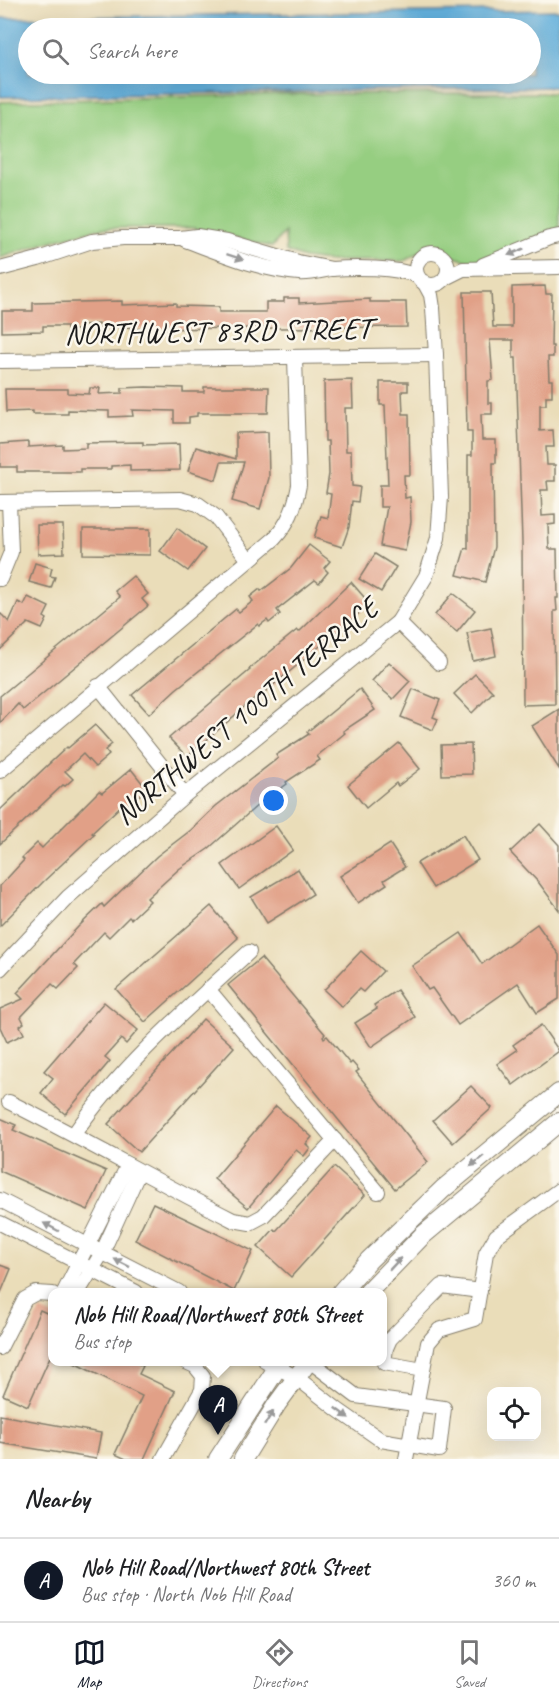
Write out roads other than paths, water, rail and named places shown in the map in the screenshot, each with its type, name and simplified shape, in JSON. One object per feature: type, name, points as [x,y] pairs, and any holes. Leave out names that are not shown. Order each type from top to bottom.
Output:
[{"type":"main road","points":[[345,1288],[369,1260],[443,1189],[559,1093]]},
{"type":"main road","points":[[373,1288],[422,1236],[559,1122]]},
{"type":"main road","points":[[218,1459],[272,1366]]},
{"type":"main road","points":[[243,1459],[296,1377],[306,1366]]},
{"type":"street","points":[[0,269],[92,241],[123,237],[180,238],[274,268],[311,273],[332,269],[394,269],[431,280],[468,269],[549,237],[559,236]]},
{"type":"street","points":[[394,269],[419,260],[426,254],[437,254],[445,259],[447,274],[431,280]]},
{"type":"street","points":[[419,260],[416,267],[431,280]]},
{"type":"street","points":[[447,264],[468,269],[559,267]]},
{"type":"street","name":"NORTHWEST 100TH TERRACE","points":[[0,969],[68,897],[185,795],[398,622],[426,576],[438,538],[441,498],[431,280]]},
{"type":"street","name":"NORTHWEST 83RD STREET","points":[[0,361],[436,355]]},
{"type":"street","points":[[0,771],[274,539],[287,525],[295,505],[299,485],[295,358]]},
{"type":"street","points":[[0,579],[11,552],[4,502],[180,500],[198,504],[216,517],[248,559]]},
{"type":"street","points":[[398,622],[439,663]]},
{"type":"street","points":[[98,686],[185,795]]},
{"type":"street","points":[[74,1134],[89,1113],[164,1029],[249,952]]},
{"type":"street","points":[[208,989],[378,1192]]},
{"type":"street","points":[[9,1102],[74,1134],[133,1168],[233,1220],[250,1223],[263,1216],[335,1140]]},
{"type":"street","points":[[117,1201],[130,1204],[137,1193],[133,1168]]},
{"type":"street","points":[[79,1288],[87,1246],[117,1201],[133,1168]]},
{"type":"street","points":[[408,1452],[428,1343],[439,1330],[475,1319],[486,1252],[496,1236],[559,1190]]},
{"type":"street","points":[[0,1200],[169,1288]]},
{"type":"street","points":[[68,1288],[85,1266],[102,1253],[117,1201]]},
{"type":"street","points":[[0,1223],[127,1288]]},
{"type":"street","points":[[387,1346],[390,1339],[442,1286],[480,1291]]},
{"type":"street","points":[[0,1348],[26,1299],[36,1293],[48,1292]]},
{"type":"street","points":[[387,1364],[423,1370]]},
{"type":"street","points":[[163,1459],[202,1390],[203,1376],[195,1366]]},
{"type":"street","points":[[279,1366],[381,1440],[408,1452],[439,1450],[444,1408],[356,1396],[315,1366]]},
{"type":"water","points":[[559,10],[559,87],[0,97],[0,18]]},
{"type":"place","name":"Nob Hill Road/Northwest 80th Street","points":[[218,1435]]}]
